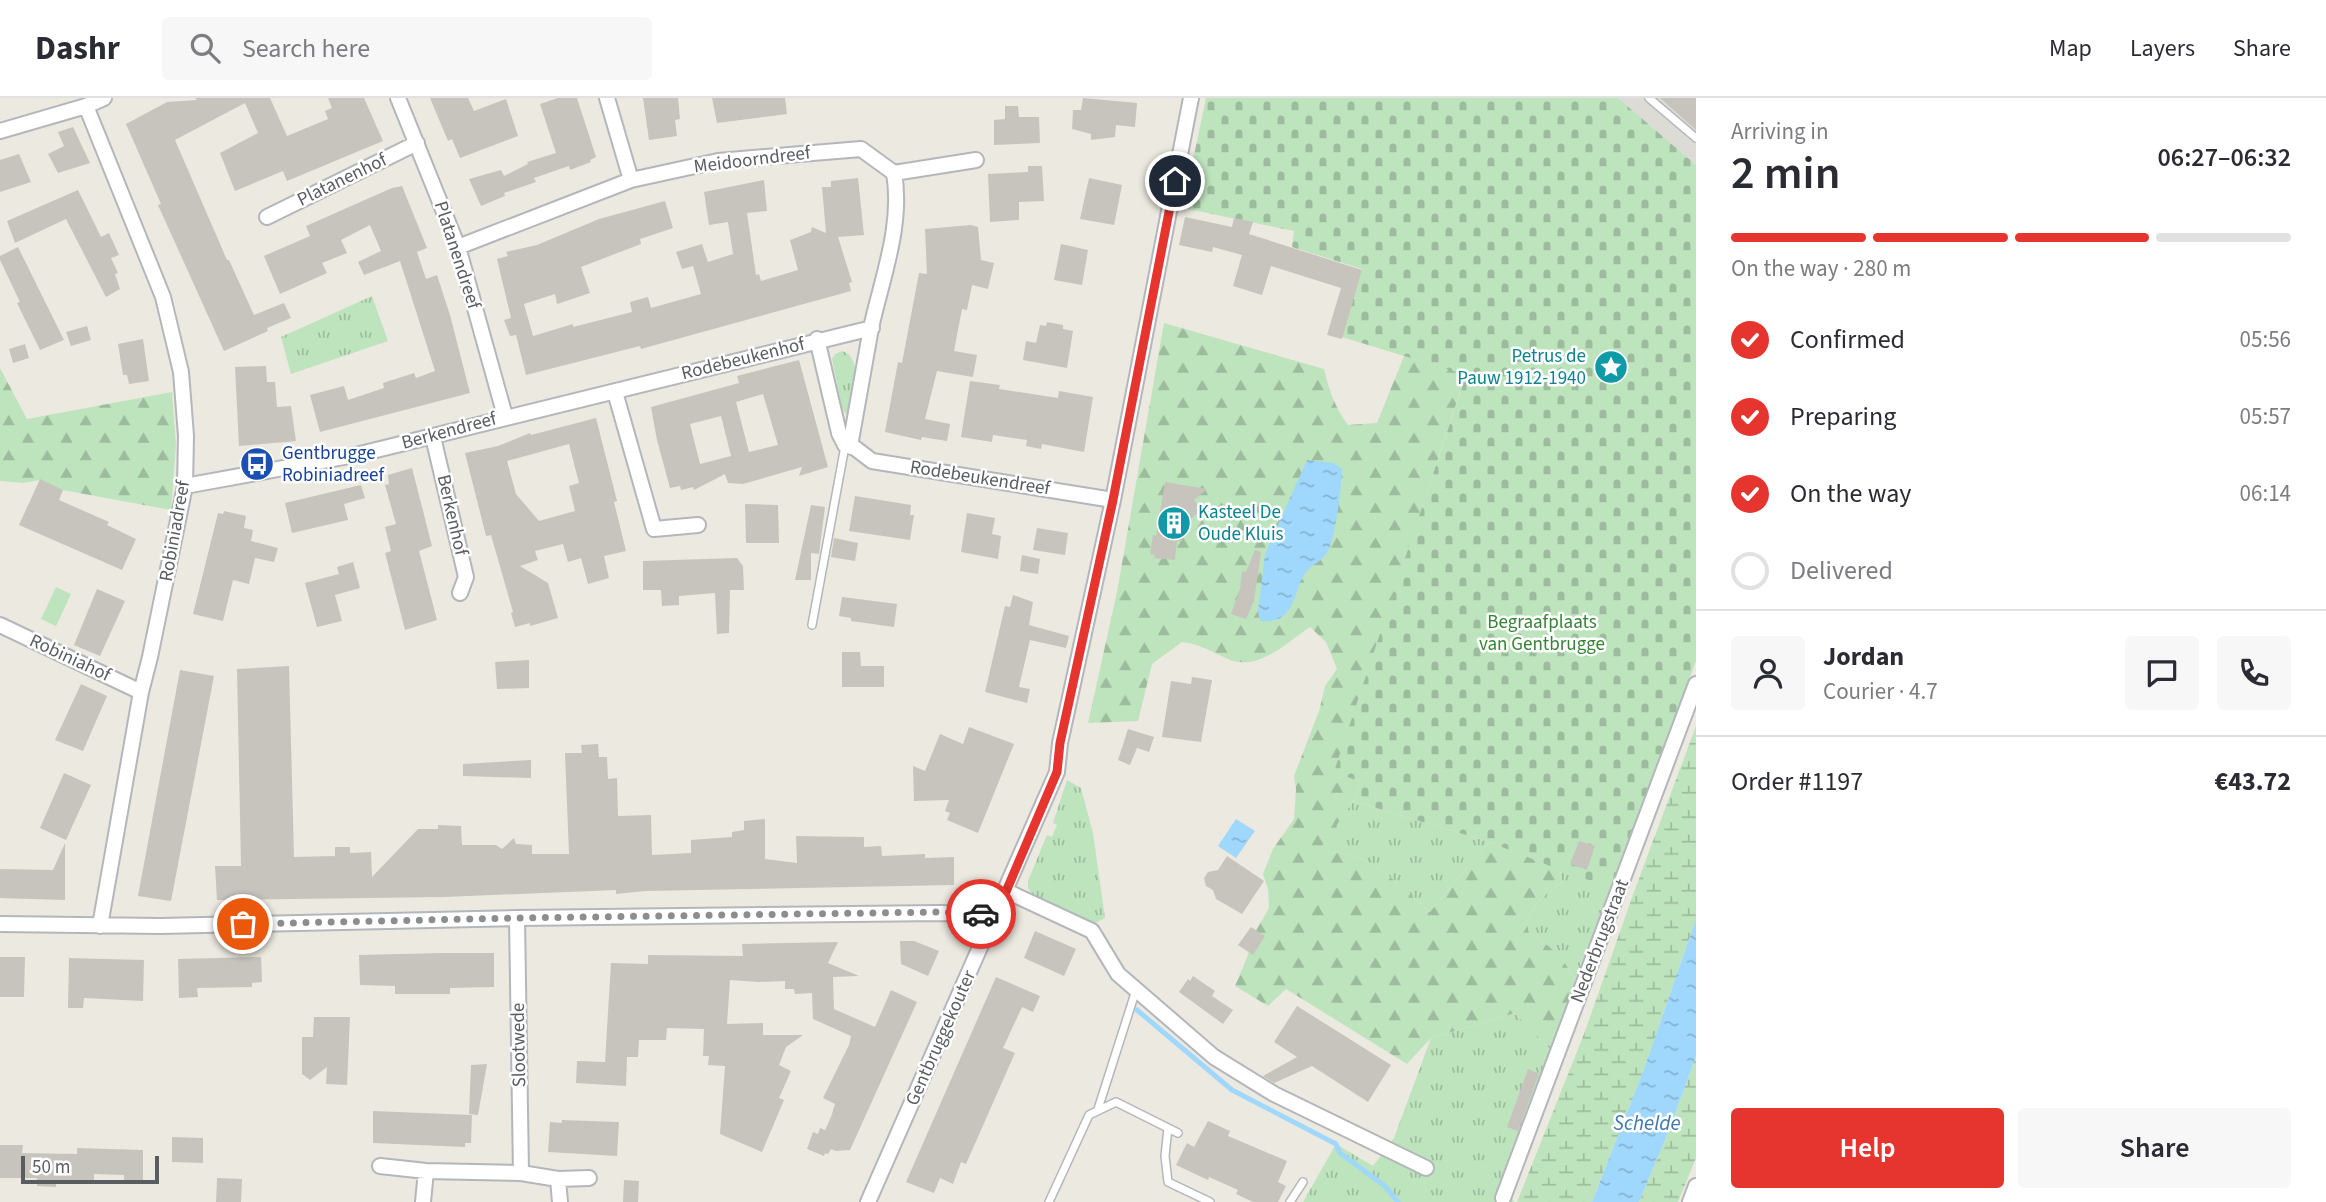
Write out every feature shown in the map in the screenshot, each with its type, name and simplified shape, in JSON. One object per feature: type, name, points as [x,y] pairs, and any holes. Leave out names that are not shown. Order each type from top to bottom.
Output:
[{"type":"street","points":[[0,131],[86,106],[104,98]]},
{"type":"street","name":"Platanendreef","points":[[398,98],[458,247],[505,416]]},
{"type":"street","points":[[607,98],[631,180]]},
{"type":"street","name":"Gentbruggekouter","points":[[868,1202],[1057,772],[1060,743],[1113,500],[1191,98]]},
{"type":"street","name":"Robiniadreef","points":[[86,106],[163,296],[181,372],[186,436],[186,486],[141,691],[100,926]]},
{"type":"street","name":"Platanenhof","points":[[267,217],[417,143]]},
{"type":"street","name":"Meidoorndreef","points":[[458,247],[631,180],[718,161],[862,149],[894,173]]},
{"type":"street","points":[[848,446],[894,226],[897,190],[894,173],[976,160]]},
{"type":"street","name":"Rodebeukenhof","points":[[505,416],[872,328]]},
{"type":"street","points":[[817,340],[839,433],[848,446]]},
{"type":"street","points":[[615,391],[654,529],[698,525]]},
{"type":"street","name":"Berkendreef","points":[[186,486],[360,454],[505,416]]},
{"type":"street","name":"Berkenhof","points":[[433,436],[467,577],[460,593]]},
{"type":"street","name":"Rodebeukendreef","points":[[848,446],[872,461],[1113,500]]},
{"type":"street","name":"Robiniahof","points":[[0,625],[141,691]]},
{"type":"street","name":"Nederbrugstraat","points":[[1503,1198],[1696,684]]},
{"type":"street","points":[[1006,891],[1092,931],[1118,974],[1214,1057],[1275,1094],[1426,1168]]},
{"type":"street","points":[[0,924],[100,926],[940,912],[996,915]]},
{"type":"street","name":"Slootwede","points":[[517,918],[521,1173]]},
{"type":"street","points":[[380,1166],[426,1171],[521,1173],[558,1179],[589,1178]]},
{"type":"street","points":[[423,1202],[426,1171]]},
{"type":"street","points":[[558,1179],[560,1202]]},
{"type":"street","points":[[1690,1202],[1696,1186]]},
{"type":"lane","points":[[1649,98],[1696,138]]},
{"type":"lane","points":[[812,625],[848,446]]},
{"type":"lane","points":[[1098,1109],[1136,990]]},
{"type":"lane","points":[[1049,1202],[1089,1115],[1098,1109],[1116,1102],[1178,1133]]},
{"type":"lane","points":[[1168,1128],[1165,1156],[1168,1182],[1210,1202]]},
{"type":"lane","points":[[1290,1202],[1303,1182]]},
{"type":"shaded area","points":[[1618,98],[1696,98],[1696,165]]},
{"type":"green space","name":"Begraafplaats van Gentbrugge","points":[[1206,98],[1618,98],[1696,165],[1696,661],[1611,887],[1489,842],[1353,801],[1361,782],[1334,772],[1466,375],[1342,337],[1362,269],[1292,247],[1294,231],[1183,208]]},
{"type":"green space","points":[[372,296],[388,341],[291,374],[281,337]]},
{"type":"green space","points":[[1164,323],[1324,369],[1339,412],[1348,425],[1377,423],[1404,356],[1466,374],[1335,772],[1361,782],[1353,801],[1320,849],[1353,855],[1368,862],[1387,874],[1430,912],[1489,842],[1561,869],[1560,884],[1540,899],[1526,919],[1529,933],[1556,953],[1575,980],[1553,1052],[1515,1013],[1431,1038],[1407,1064],[1286,989],[1268,1006],[1235,986],[1248,955],[1250,941],[1269,908],[1268,889],[1263,874],[1273,849],[1294,819],[1294,776],[1319,711],[1325,686],[1337,669],[1326,642],[1310,627],[1271,654],[1250,662],[1228,659],[1200,646],[1182,642],[1152,664],[1138,721],[1088,723],[1117,592]]},
{"type":"green space","points":[[842,351],[853,361],[856,377],[851,411],[846,414],[842,409],[832,359]]},
{"type":"green space","points":[[0,368],[27,419],[172,392],[176,445],[171,510],[63,490],[40,480],[23,483],[0,481]]},
{"type":"green space","points":[[56,587],[71,594],[56,626],[41,619]]},
{"type":"green space","points":[[1696,726],[1696,919],[1644,1069],[1592,1202],[1517,1202],[1584,1034]]},
{"type":"green space","points":[[1067,780],[1081,788],[1093,833],[1105,918],[1094,924],[1032,894],[1028,888],[1028,881],[1047,835],[1052,837],[1057,825],[1053,823]]},
{"type":"green space","points":[[1353,801],[1489,842],[1430,912],[1387,874],[1368,862],[1353,855],[1319,849]]},
{"type":"green space","points":[[1561,869],[1611,887],[1575,980],[1556,953],[1529,933],[1526,919],[1540,899],[1560,884]]},
{"type":"green space","points":[[1515,1013],[1553,1052],[1503,1181],[1514,1202],[1303,1202],[1336,1144],[1373,1166],[1394,1138],[1431,1038]]},
{"type":"green space","points":[[1696,1056],[1696,1158],[1678,1202],[1639,1202],[1670,1128]]},
{"type":"water","points":[[1307,460],[1334,463],[1342,469],[1333,537],[1327,553],[1304,575],[1287,613],[1272,621],[1260,621],[1258,611],[1265,554]]},
{"type":"water","points":[[1236,819],[1255,831],[1236,858],[1218,846]]},
{"type":"water","name":"Schelde","points":[[1696,919],[1696,1056],[1670,1128],[1639,1202],[1592,1202],[1644,1069]]},
{"type":"building","points":[[195,98],[270,98],[287,136],[328,119],[325,111],[332,108],[328,98],[364,98],[383,141],[287,181],[283,171],[235,191],[220,153],[258,133],[245,103],[175,140],[254,315],[284,303],[291,318],[224,351],[158,205],[161,204],[126,124],[167,102],[197,100]]},
{"type":"building","points":[[430,98],[468,98],[474,111],[506,99],[518,136],[460,158],[452,139],[448,141]]},
{"type":"building","points":[[558,98],[577,98],[596,157],[590,160],[591,162],[570,170],[569,166],[534,178],[536,182],[504,193],[505,196],[481,206],[469,179],[501,170],[504,176],[528,164],[527,162],[556,153],[540,104]]},
{"type":"building","points":[[643,98],[678,98],[680,119],[675,120],[677,136],[649,140]]},
{"type":"building","points":[[712,98],[785,98],[787,114],[717,123]]},
{"type":"building","points":[[1083,98],[1137,103],[1135,127],[1116,125],[1115,137],[1091,140],[1091,134],[1072,129],[1073,110],[1081,110]]},
{"type":"building","points":[[1660,98],[1696,98],[1696,130]]},
{"type":"building","points":[[1005,106],[1018,106],[1019,117],[1039,117],[1040,143],[994,145],[994,120],[1005,119]]},
{"type":"building","points":[[73,127],[90,163],[58,173],[48,154],[64,146],[58,132]]},
{"type":"building","points":[[19,154],[31,182],[0,192],[0,160]]},
{"type":"building","points":[[1028,166],[1042,166],[1044,201],[1019,202],[1019,220],[990,222],[988,174],[1028,172]]},
{"type":"building","points":[[858,178],[864,235],[838,237],[852,282],[849,283],[851,291],[641,349],[640,346],[526,375],[516,335],[510,336],[504,320],[511,318],[497,259],[508,256],[506,252],[537,245],[599,219],[665,201],[673,228],[640,239],[641,244],[581,267],[590,293],[557,304],[555,294],[524,304],[533,336],[573,324],[573,327],[632,312],[630,302],[648,297],[651,308],[701,294],[693,266],[682,269],[676,252],[702,244],[708,262],[733,254],[728,222],[709,225],[704,192],[764,180],[767,211],[747,213],[756,275],[759,274],[761,281],[798,270],[790,240],[811,232],[812,227],[826,233],[822,187],[831,187],[831,181]]},
{"type":"building","points":[[1089,178],[1122,185],[1114,225],[1080,219]]},
{"type":"building","points":[[402,186],[427,248],[417,252],[426,279],[437,275],[470,393],[320,432],[310,395],[344,386],[348,400],[384,388],[383,383],[414,373],[416,378],[435,371],[400,261],[364,275],[358,262],[381,251],[370,225],[341,240],[347,253],[322,263],[327,273],[280,294],[264,256],[310,236],[306,226]]},
{"type":"building","points":[[78,190],[101,237],[109,233],[119,255],[111,258],[118,273],[115,274],[120,289],[106,297],[66,219],[15,243],[7,221]]},
{"type":"building","points":[[1185,217],[1232,227],[1234,218],[1253,222],[1249,234],[1362,270],[1342,339],[1327,335],[1341,288],[1271,266],[1262,295],[1233,286],[1242,255],[1213,247],[1212,252],[1179,245]]},
{"type":"building","points":[[971,225],[978,227],[981,260],[994,263],[988,289],[972,285],[967,310],[962,309],[954,351],[977,355],[973,377],[937,371],[925,419],[950,424],[947,441],[922,437],[921,440],[885,432],[898,362],[902,363],[919,273],[927,274],[925,229]]},
{"type":"building","points":[[1061,244],[1088,250],[1082,285],[1054,280]]},
{"type":"building","points":[[18,247],[64,340],[40,350],[0,260],[0,256]]},
{"type":"building","points":[[1047,322],[1063,325],[1063,329],[1073,331],[1067,368],[1023,360],[1026,341],[1036,343],[1040,325],[1046,326]]},
{"type":"building","points":[[87,326],[91,340],[71,346],[66,332]]},
{"type":"building","points":[[143,339],[149,381],[129,384],[127,375],[123,375],[118,344]]},
{"type":"building","points":[[25,344],[29,358],[13,363],[9,349]]},
{"type":"building","points":[[799,360],[828,467],[799,476],[802,467],[743,484],[728,483],[725,474],[694,490],[693,487],[681,490],[680,486],[670,488],[651,407],[739,383],[737,376]],"holes":[[[763,394],[778,445],[749,452],[736,402]],[[721,416],[731,456],[700,464],[690,424]]]},
{"type":"building","points":[[266,366],[267,382],[275,382],[277,407],[291,406],[296,441],[239,446],[235,367]]},
{"type":"building","points":[[970,381],[1000,385],[999,389],[1058,398],[1059,391],[1093,397],[1084,452],[1042,444],[1041,449],[1026,446],[1027,440],[993,435],[992,442],[961,437]]},
{"type":"building","points":[[596,418],[617,501],[614,502],[626,551],[604,556],[609,578],[588,584],[581,558],[568,562],[563,544],[535,551],[538,560],[520,566],[548,583],[558,618],[515,627],[491,535],[486,536],[465,453],[498,446],[530,433],[531,435]],"holes":[[[569,444],[579,483],[569,486],[575,511],[539,521],[516,494],[507,461]]]},
{"type":"building","points":[[412,468],[432,546],[419,551],[437,620],[405,630],[385,553],[391,551],[385,527],[396,524],[385,485],[389,484],[388,475]]},
{"type":"building","points":[[40,479],[63,490],[59,500],[109,522],[107,525],[136,539],[122,570],[19,525]]},
{"type":"building","name":"Kasteel De Oude Kluis","points":[[1165,482],[1207,489],[1194,500],[1201,509],[1190,520],[1188,535],[1183,534],[1182,541],[1177,541],[1175,560],[1154,558],[1155,555],[1150,554],[1153,535],[1156,536]]},
{"type":"building","points":[[361,485],[365,498],[344,504],[348,520],[292,533],[285,503]]},
{"type":"building","points":[[855,496],[911,505],[910,515],[914,515],[910,540],[849,531]]},
{"type":"building","points":[[745,504],[778,505],[779,543],[746,543]]},
{"type":"building","points":[[811,505],[825,507],[819,554],[811,553],[811,580],[795,580]]},
{"type":"building","points":[[224,511],[246,516],[244,528],[253,530],[251,541],[278,548],[274,562],[255,558],[249,584],[233,580],[223,621],[193,614],[218,513],[223,514]]},
{"type":"building","points":[[967,513],[995,518],[992,534],[1001,536],[998,559],[961,552]]},
{"type":"building","points":[[1037,528],[1068,533],[1065,555],[1033,550]]},
{"type":"building","points":[[834,538],[858,543],[855,561],[831,557]]},
{"type":"building","points":[[1255,550],[1261,552],[1254,601],[1246,619],[1231,614],[1240,589],[1242,571],[1246,572]]},
{"type":"building","points":[[1022,555],[1040,559],[1038,574],[1020,571]]},
{"type":"building","points":[[737,558],[743,566],[744,590],[730,590],[729,633],[717,634],[715,593],[679,596],[679,605],[662,606],[661,590],[643,590],[643,561]]},
{"type":"building","points":[[353,562],[360,588],[335,595],[342,621],[317,627],[305,583],[339,574],[337,567]]},
{"type":"building","points":[[97,589],[125,601],[100,656],[74,645]]},
{"type":"building","points":[[1013,595],[1033,602],[1029,625],[1069,636],[1066,648],[1030,640],[1019,687],[1030,689],[1027,703],[985,692],[1005,606],[1010,607]]},
{"type":"building","points":[[842,597],[897,604],[894,627],[851,621],[851,618],[839,616]]},
{"type":"building","points":[[842,652],[860,652],[861,666],[884,666],[884,687],[842,687]]},
{"type":"building","points":[[529,660],[529,688],[497,689],[495,662]]},
{"type":"building","points":[[289,666],[294,857],[335,856],[335,847],[350,847],[350,853],[371,852],[372,877],[418,829],[438,829],[438,825],[461,826],[462,845],[496,845],[502,849],[514,838],[516,844],[532,845],[532,854],[569,854],[565,753],[582,753],[581,745],[598,744],[599,757],[607,757],[608,779],[617,778],[618,816],[651,815],[652,855],[691,853],[691,840],[732,837],[732,832],[744,830],[744,821],[765,819],[765,859],[797,863],[796,836],[864,837],[864,847],[881,846],[882,856],[925,854],[925,858],[954,857],[954,885],[645,891],[616,894],[616,890],[444,897],[217,900],[215,866],[241,866],[237,669]]},
{"type":"building","points":[[180,670],[214,676],[171,901],[138,896]]},
{"type":"building","points":[[1192,677],[1212,680],[1201,742],[1162,737],[1171,681],[1191,684]]},
{"type":"building","points":[[81,684],[107,696],[83,751],[55,740]]},
{"type":"building","points":[[969,727],[1014,744],[978,833],[947,820],[950,813],[945,811],[949,800],[914,801],[913,766],[925,771],[940,734],[963,744]]},
{"type":"building","points":[[1128,729],[1154,737],[1149,752],[1137,748],[1130,765],[1118,760]]},
{"type":"building","points":[[531,760],[531,778],[463,776],[463,764]]},
{"type":"building","points":[[64,773],[91,785],[66,840],[40,828]]},
{"type":"building","points":[[1579,841],[1595,846],[1587,870],[1570,864]]},
{"type":"building","points":[[65,843],[65,900],[0,898],[0,869],[53,870]]},
{"type":"building","points":[[1227,856],[1264,881],[1242,914],[1216,899],[1213,890],[1206,886],[1204,878],[1208,872],[1218,870]]},
{"type":"building","points":[[1251,927],[1265,936],[1253,955],[1238,945]]},
{"type":"building","points":[[1035,931],[1076,949],[1064,976],[1024,958]]},
{"type":"building","points":[[900,941],[914,941],[939,951],[928,976],[901,964]]},
{"type":"building","points":[[838,942],[828,963],[859,976],[833,977],[834,1009],[875,1027],[891,990],[917,1002],[850,1150],[831,1149],[824,1156],[807,1149],[813,1132],[818,1134],[820,1128],[825,1130],[831,1117],[835,1104],[823,1098],[851,1036],[813,1019],[812,993],[795,994],[794,989],[785,989],[785,981],[730,980],[727,1024],[763,1023],[763,1035],[803,1035],[786,1047],[779,1065],[791,1071],[779,1098],[784,1100],[762,1152],[720,1134],[725,1066],[708,1065],[709,1056],[703,1056],[704,1029],[667,1028],[666,1040],[639,1040],[638,1057],[627,1057],[626,1086],[576,1083],[577,1061],[605,1062],[611,963],[648,964],[648,955],[743,956],[742,944]]},
{"type":"building","points":[[494,953],[494,987],[450,988],[450,994],[395,994],[395,986],[360,985],[359,955]]},
{"type":"building","points":[[0,957],[25,957],[24,997],[0,997]]},
{"type":"building","points":[[261,957],[262,982],[252,983],[252,987],[197,988],[198,997],[179,998],[178,959]]},
{"type":"building","points":[[69,958],[144,960],[143,1001],[84,998],[83,1008],[68,1008]]},
{"type":"building","points":[[1193,976],[1215,991],[1212,996],[1233,1010],[1223,1024],[1179,992]]},
{"type":"building","points":[[996,977],[1040,996],[1033,1012],[1022,1007],[1003,1048],[1015,1053],[966,1164],[961,1162],[953,1184],[940,1178],[934,1193],[906,1182]]},
{"type":"building","points":[[1297,1006],[1391,1065],[1368,1102],[1312,1066],[1274,1083],[1263,1076],[1297,1057],[1274,1042]]},
{"type":"building","points":[[314,1017],[350,1017],[347,1085],[326,1084],[327,1067],[310,1080],[302,1074],[302,1037],[313,1037]]},
{"type":"building","points":[[487,1064],[478,1115],[469,1114],[471,1065]]},
{"type":"building","points":[[1528,1069],[1539,1074],[1518,1131],[1507,1127]]},
{"type":"building","points":[[373,1111],[472,1115],[471,1143],[465,1143],[465,1147],[373,1143]]},
{"type":"building","points":[[562,1120],[619,1122],[617,1156],[548,1152],[550,1122],[562,1123]]},
{"type":"building","points":[[1208,1121],[1230,1131],[1228,1136],[1287,1161],[1278,1182],[1286,1186],[1278,1202],[1253,1202],[1236,1194],[1238,1190],[1176,1165],[1187,1143],[1194,1147]]},
{"type":"building","points":[[172,1137],[203,1138],[203,1163],[172,1162]]},
{"type":"building","points":[[0,1145],[23,1145],[22,1153],[77,1154],[77,1148],[143,1150],[143,1183],[124,1183],[124,1175],[94,1174],[94,1182],[56,1181],[56,1187],[37,1186],[37,1178],[0,1178]]},
{"type":"building","points":[[217,1178],[242,1179],[241,1202],[216,1202]]},
{"type":"building","points":[[624,1180],[639,1181],[638,1202],[623,1202]]},
{"type":"waterway","points":[[1137,1010],[1232,1090],[1336,1144],[1340,1153],[1385,1186],[1398,1202]]},
{"type":"way so far","points":[[243,924],[940,912],[981,914]]},
{"type":"place","name":"Petrus de Pauw 1912-1940","points":[[1611,367]]},
{"type":"place","name":"Gentbrugge Robiniadreef","points":[[257,464]]},
{"type":"place","name":"Kasteel De Oude Kluis","points":[[1174,523]]},
{"type":"route","points":[[981,914],[996,915],[1057,772],[1060,743],[1113,500],[1175,181]]}]
